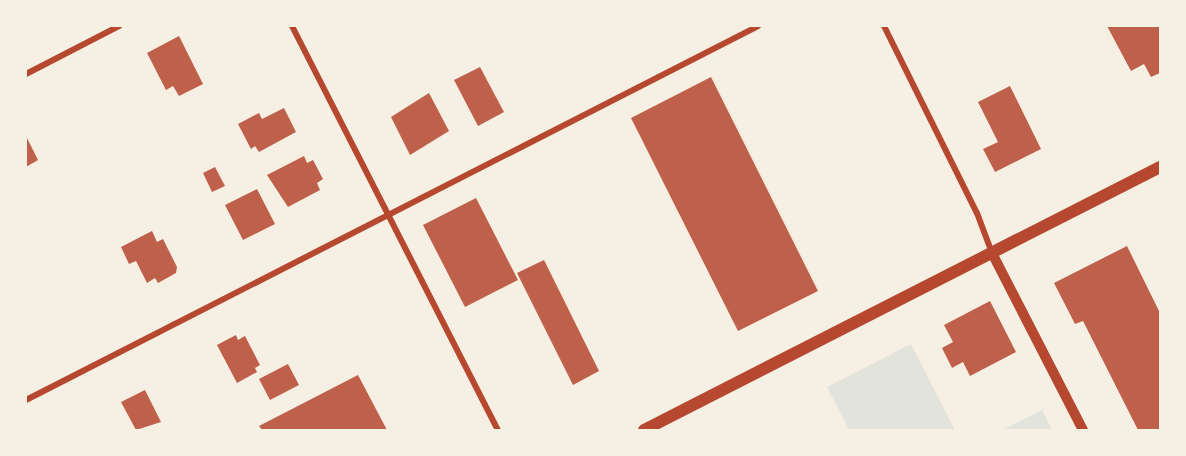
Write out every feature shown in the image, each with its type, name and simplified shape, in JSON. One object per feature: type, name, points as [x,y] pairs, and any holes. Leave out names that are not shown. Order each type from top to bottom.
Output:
[{"type":"main road","points":[[644,430],[1161,167]]},
{"type":"street","points":[[26,74],[119,26]]},
{"type":"street","points":[[292,26],[498,430]]},
{"type":"street","points":[[26,400],[758,26]]},
{"type":"street","points":[[884,26],[967,192],[992,253],[1083,430]]},
{"type":"shaded area","points":[[911,344],[955,430],[849,430],[827,387]]},
{"type":"shaded area","points":[[1042,410],[1052,430],[1002,430]]},
{"type":"building","points":[[1107,26],[1160,26],[1160,73],[1151,77],[1144,64],[1131,71]]},
{"type":"building","points":[[179,36],[203,84],[179,96],[173,86],[166,90],[147,53]]},
{"type":"building","points":[[480,67],[504,112],[478,126],[454,80]]},
{"type":"building","points":[[711,77],[818,291],[738,331],[631,118]]},
{"type":"building","points":[[1010,86],[1041,149],[995,172],[983,149],[998,142],[978,102]]},
{"type":"building","points":[[429,93],[449,131],[410,155],[391,117]]},
{"type":"building","points":[[284,108],[296,132],[259,152],[255,146],[251,149],[238,124],[259,113],[262,119]]},
{"type":"building","points":[[26,136],[38,160],[26,167]]},
{"type":"building","points":[[304,156],[307,163],[313,160],[323,179],[317,183],[320,190],[288,207],[267,175]]},
{"type":"building","points":[[215,167],[225,186],[212,192],[203,173]]},
{"type":"building","points":[[257,189],[275,224],[243,240],[225,205]]},
{"type":"building","points":[[476,198],[518,280],[465,307],[423,225]]},
{"type":"building","points":[[152,231],[157,242],[163,239],[177,267],[176,273],[158,283],[155,278],[147,283],[136,261],[129,264],[121,247]]},
{"type":"building","points":[[1127,246],[1160,313],[1160,430],[1138,430],[1083,321],[1075,324],[1054,283]]},
{"type":"building","points":[[544,260],[599,371],[573,385],[517,273]]},
{"type":"building","points":[[990,301],[1016,352],[970,376],[963,362],[952,368],[942,348],[953,342],[944,325]]},
{"type":"building","points":[[236,335],[238,340],[245,336],[260,365],[255,368],[257,372],[237,383],[217,345]]},
{"type":"building","points":[[288,364],[299,385],[270,400],[259,379]]},
{"type":"building","points":[[358,375],[387,430],[262,430],[259,426]]},
{"type":"building","points":[[145,390],[161,422],[136,430],[121,402]]}]
